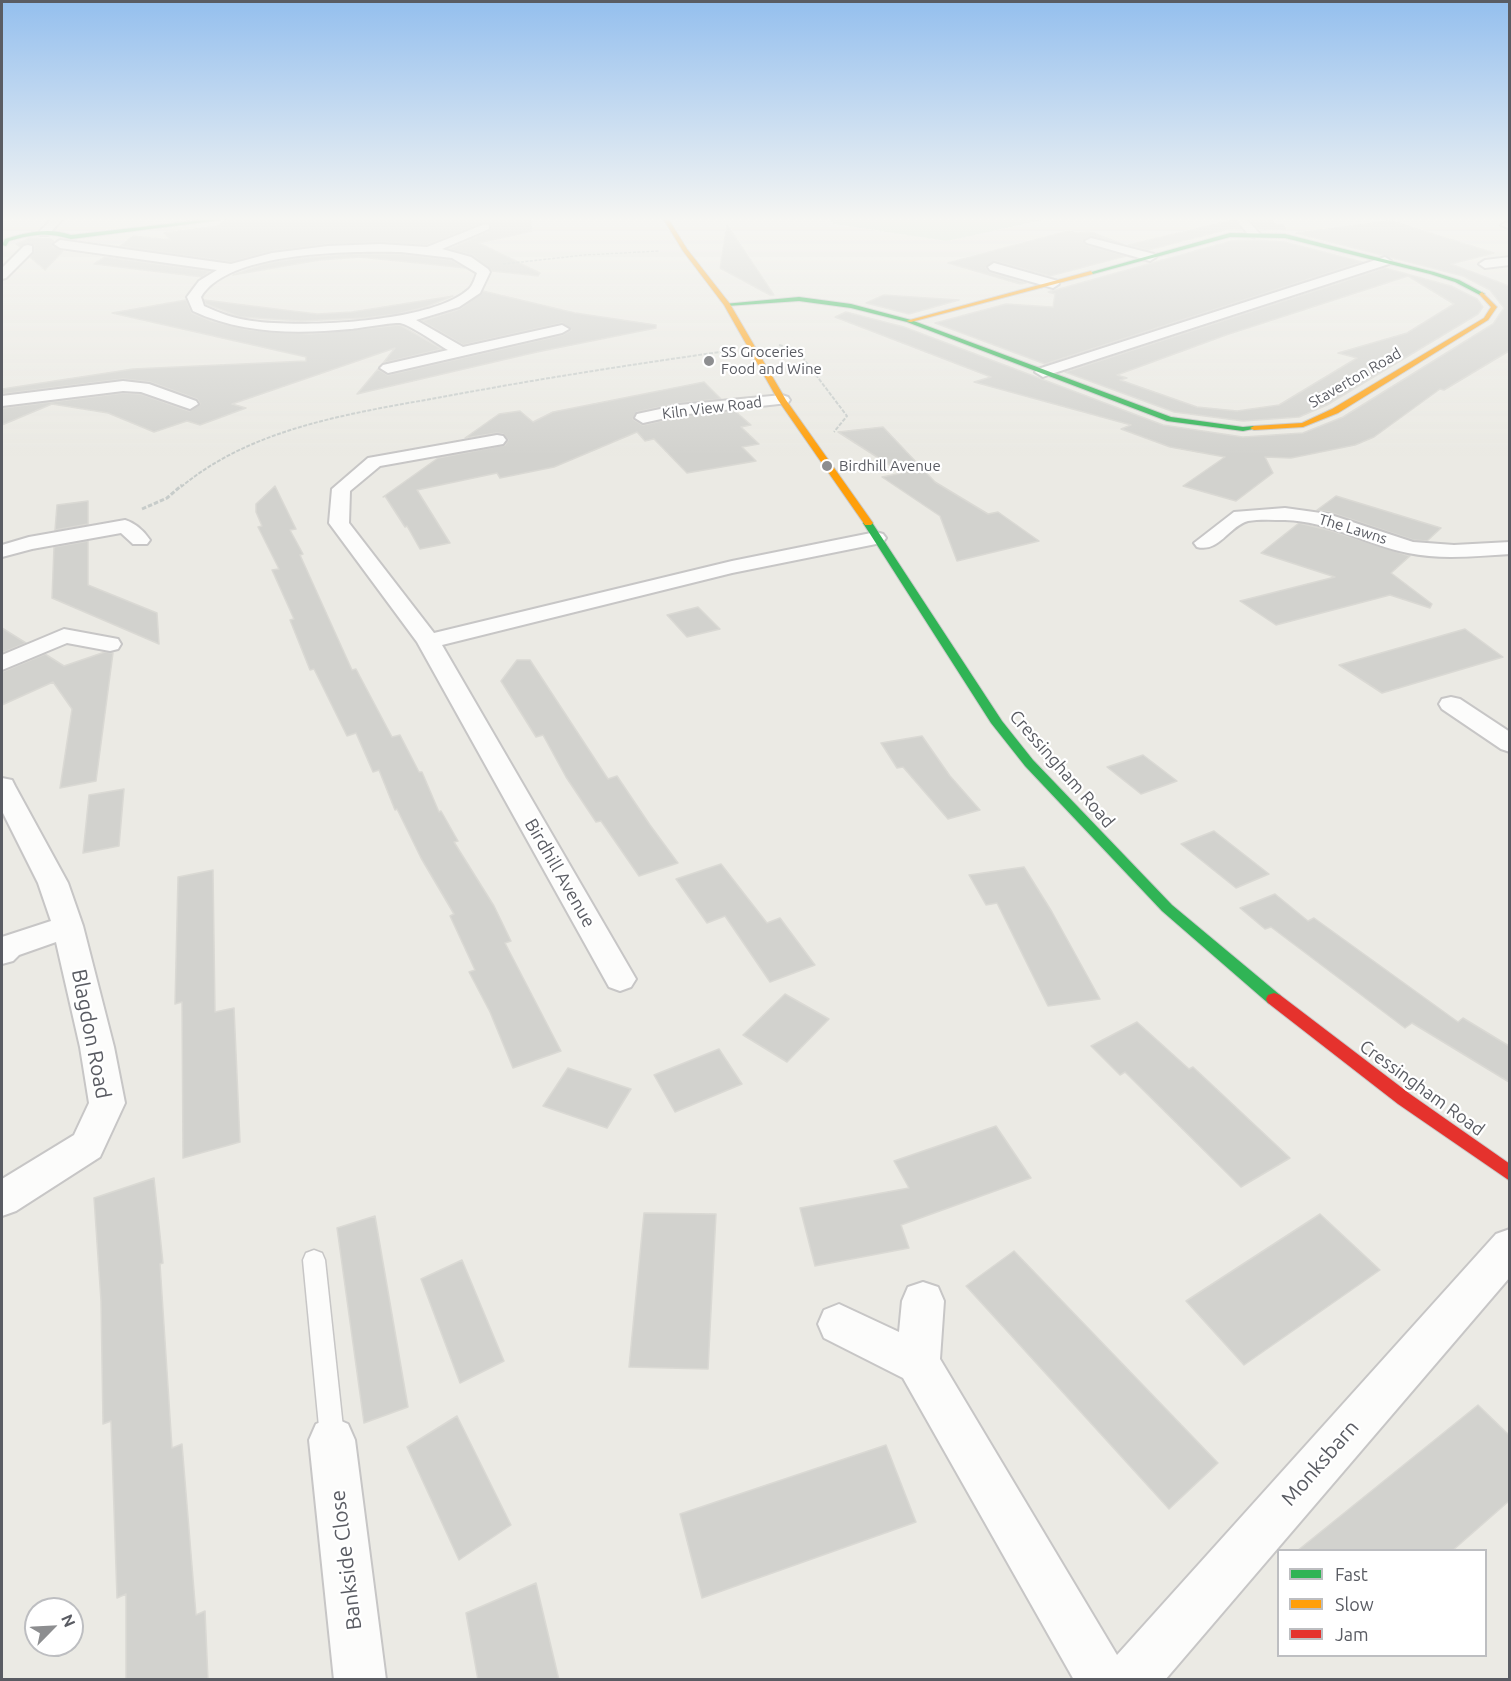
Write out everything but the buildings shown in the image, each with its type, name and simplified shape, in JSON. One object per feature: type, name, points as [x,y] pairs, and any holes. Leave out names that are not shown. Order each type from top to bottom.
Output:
[{"type":"street","points":[[195,298],[198,308],[221,319],[270,327],[306,329],[358,326],[403,318],[440,309],[461,298]]},
{"type":"street","name":"Cressingham Road","points":[[723,298],[782,400],[820,451],[997,723],[1029,763],[1167,908],[1254,984],[1404,1099],[1509,1174]]},
{"type":"street","name":"Staverton Road","points":[[909,321],[999,298]]},
{"type":"street","points":[[1042,372],[1269,298]]},
{"type":"street","name":"Staverton Road","points":[[727,304],[816,300],[842,304],[890,319],[909,321],[1170,419],[1243,429],[1303,425],[1335,411],[1486,319],[1494,308],[1486,298]]},
{"type":"street","points":[[403,318],[461,352]]},
{"type":"street","points":[[388,368],[562,330]]},
{"type":"street","points":[[2,401],[123,386],[143,387],[190,404]]},
{"type":"street","name":"Kiln View Road","points":[[643,418],[679,410],[782,400]]},
{"type":"street","name":"Birdhill Avenue","points":[[497,441],[374,462],[341,489],[339,523],[428,641],[620,979]]},
{"type":"street","name":"The Lawns","points":[[1204,543],[1241,516],[1285,514],[1321,518],[1411,548],[1454,551],[1509,548]]},
{"type":"street","points":[[2,552],[29,543],[132,526]]},
{"type":"street","points":[[428,641],[732,567],[876,538]]},
{"type":"street","points":[[2,663],[58,630],[110,644]]},
{"type":"street","points":[[1450,704],[1509,744]]},
{"type":"street","name":"Blagdon Road","points":[[2,786],[53,883],[68,926],[97,1047],[107,1103],[87,1146],[2,1199]]},
{"type":"street","points":[[2,953],[8,947],[68,926]]},
{"type":"street","name":"Monksbarn","points":[[1130,1680],[1509,1247]]},
{"type":"street","points":[[918,1363],[923,1301]]},
{"type":"street","points":[[839,1324],[918,1363],[1104,1680]]},
{"type":"street","name":"Bankside Close","points":[[332,1440],[360,1680]]},
{"type":"lane","points":[[314,1260],[332,1440]]},
{"type":"path","points":[[744,334],[796,350],[847,416],[820,451]]},
{"type":"path","points":[[132,526],[185,483],[227,457],[292,428],[345,415],[579,372],[752,348]]},
{"type":"traffic: fast","points":[[727,304],[799,299],[851,306],[909,321],[1170,419],[1243,429],[1254,428]]},
{"type":"traffic: fast","points":[[868,523],[997,723],[1029,763],[1167,908],[1274,999]]},
{"type":"traffic: slow","points":[[723,298],[782,400],[868,523]]},
{"type":"traffic: slow","points":[[909,321],[995,298]]},
{"type":"traffic: slow","points":[[1254,428],[1303,425],[1335,411],[1486,319],[1494,307],[1486,298]]},
{"type":"traffic: jam","points":[[1274,999],[1404,1099],[1510,1174]]},
{"type":"place","name":"SS Groceries Food and Wine","points":[[709,361]]},
{"type":"place","name":"Birdhill Avenue","points":[[827,466]]}]
